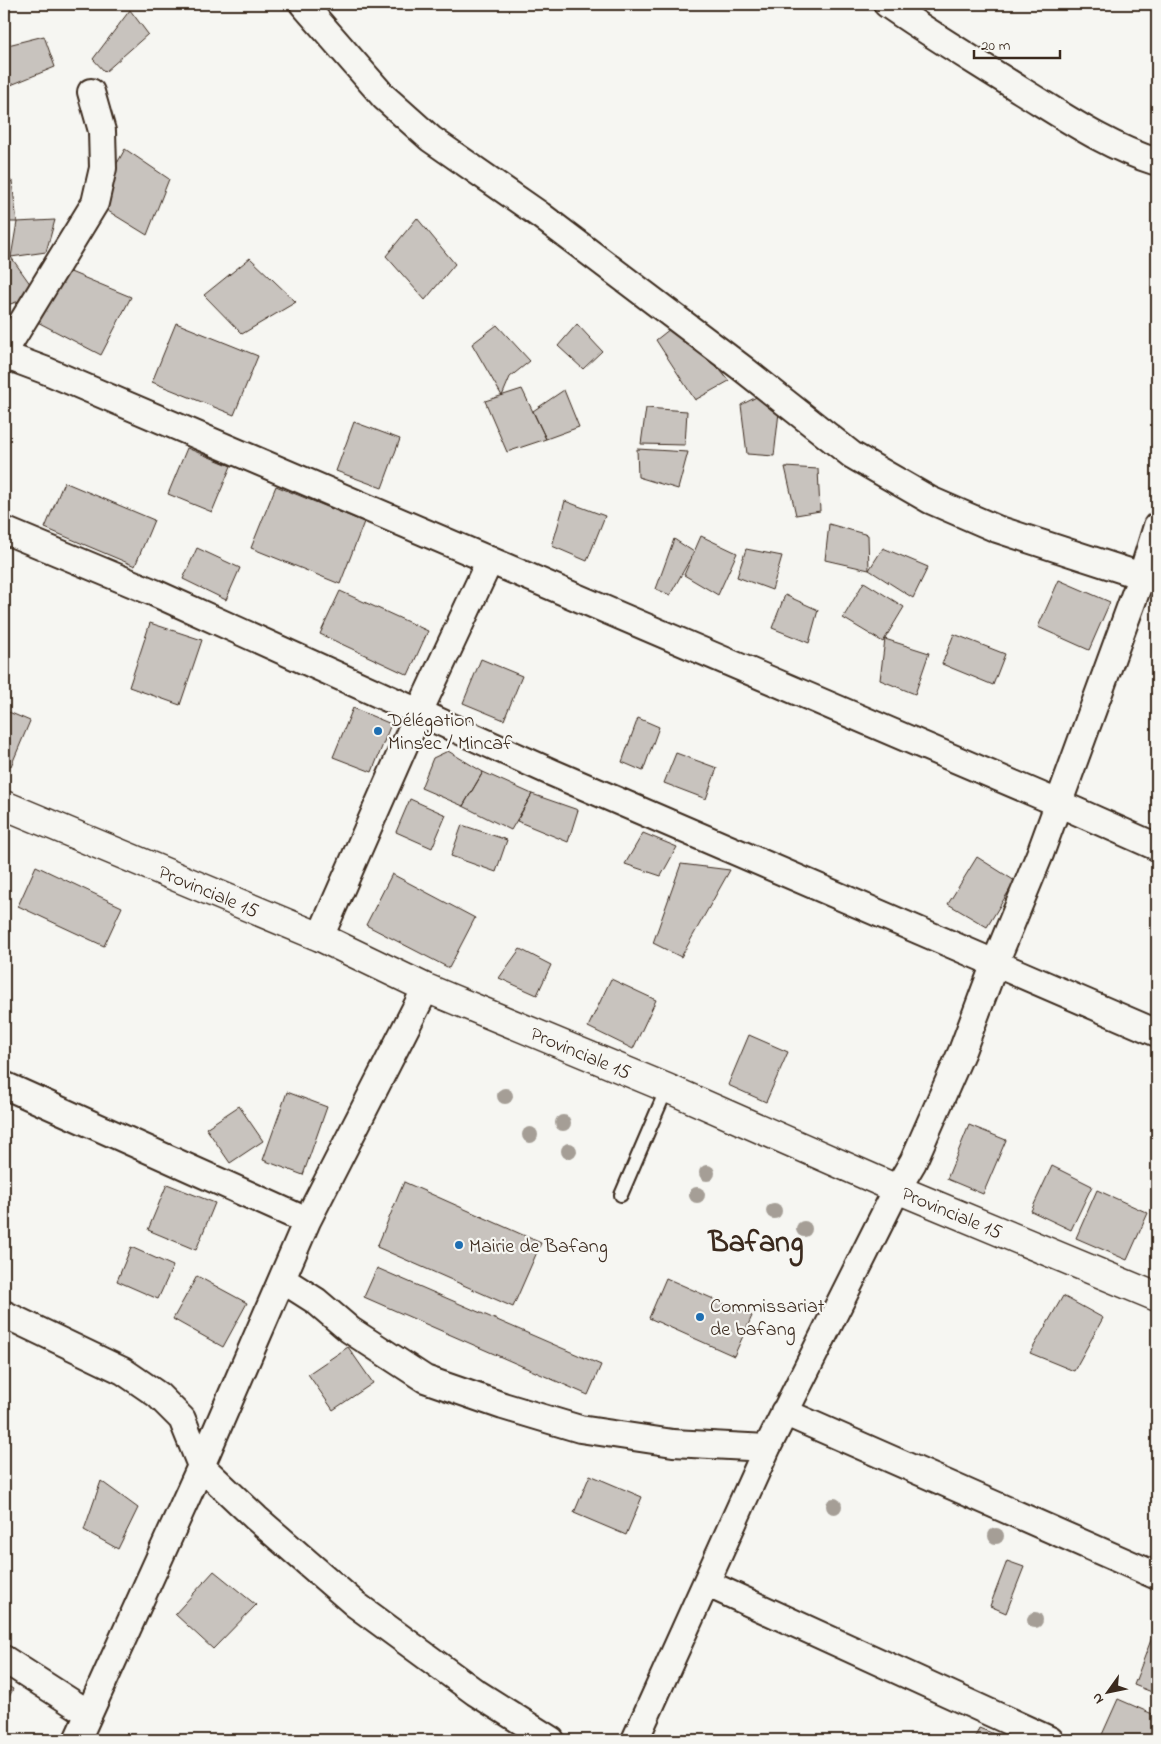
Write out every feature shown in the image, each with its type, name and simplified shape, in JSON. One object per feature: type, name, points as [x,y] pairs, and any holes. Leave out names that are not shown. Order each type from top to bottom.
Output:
[{"type":"street","points":[[303,4],[384,97],[432,139],[540,215],[742,368],[852,455],[930,500],[997,529],[1149,578]]},
{"type":"street","points":[[887,4],[1078,126],[1116,147],[1157,162]]},
{"type":"street","points":[[91,92],[102,131],[102,168],[95,203],[4,354],[1157,846]]},
{"type":"street","points":[[635,1740],[784,1412],[926,1135],[962,1051],[995,963],[1040,854],[1058,803],[1149,578],[1157,526]]},
{"type":"street","points":[[4,530],[155,593],[553,773],[1157,1033]]},
{"type":"street","points":[[320,937],[419,712],[490,560]]},
{"type":"street","name":"Provinciale 15","points":[[4,805],[320,937],[426,988],[667,1088],[897,1189],[1157,1297]]},
{"type":"street","points":[[76,1740],[201,1466],[307,1221],[426,988]]},
{"type":"street","points":[[4,1085],[307,1221]]},
{"type":"street","points":[[283,1280],[316,1301],[350,1330],[425,1378],[503,1406],[580,1429],[673,1443],[767,1448]]},
{"type":"street","points":[[4,1314],[123,1371],[158,1395],[182,1419],[201,1466],[256,1518],[355,1604],[474,1692],[551,1740]]},
{"type":"street","points":[[784,1412],[1157,1576]]},
{"type":"street","points":[[706,1583],[1050,1740]]},
{"type":"street","points":[[4,1658],[88,1713]]},
{"type":"lane","points":[[621,1195],[667,1088]]},
{"type":"building","points":[[130,10],[148,34],[105,72],[93,59]]},
{"type":"building","points":[[44,36],[55,67],[6,87],[4,80],[4,46]]},
{"type":"building","points":[[125,149],[169,179],[147,235],[95,203]]},
{"type":"building","points":[[12,181],[17,222],[4,222],[4,183]]},
{"type":"building","points":[[417,218],[455,264],[425,300],[386,256]]},
{"type":"building","points":[[55,220],[46,252],[11,257],[17,222]]},
{"type":"building","points":[[11,257],[38,295],[4,306],[4,259]]},
{"type":"building","points":[[250,258],[296,302],[242,334],[204,295]]},
{"type":"building","points":[[56,266],[131,297],[101,355],[26,316]]},
{"type":"building","points":[[680,321],[729,381],[695,400],[656,340]]},
{"type":"building","points":[[176,323],[258,356],[234,415],[152,382]]},
{"type":"building","points":[[577,324],[602,351],[583,369],[558,346]]},
{"type":"building","points":[[497,325],[530,361],[510,377],[502,396],[472,344]]},
{"type":"building","points":[[522,389],[546,439],[507,452],[485,401]]},
{"type":"building","points":[[564,390],[579,427],[546,439],[533,411]]},
{"type":"building","points":[[770,390],[779,412],[774,456],[747,454],[741,405]]},
{"type":"building","points":[[646,408],[687,411],[685,445],[641,444]]},
{"type":"building","points":[[354,422],[400,439],[382,488],[336,471]]},
{"type":"building","points":[[187,448],[231,466],[212,512],[168,494]]},
{"type":"building","points":[[637,449],[688,452],[678,489],[638,477]]},
{"type":"building","points":[[785,467],[818,469],[820,511],[796,515]]},
{"type":"building","points":[[64,482],[154,520],[135,566],[45,528]]},
{"type":"building","points":[[276,486],[364,522],[340,584],[251,548]]},
{"type":"building","points":[[565,501],[605,516],[587,561],[552,546]]},
{"type":"building","points":[[829,524],[868,535],[869,570],[825,560]]},
{"type":"building","points":[[701,536],[737,553],[718,595],[684,575]]},
{"type":"building","points":[[674,539],[694,552],[670,595],[656,589]]},
{"type":"building","points":[[197,548],[240,568],[226,600],[183,579]]},
{"type":"building","points":[[883,548],[928,567],[913,598],[869,570]]},
{"type":"building","points":[[746,549],[782,556],[772,590],[737,577]]},
{"type":"building","points":[[1059,580],[1110,602],[1089,650],[1038,627]]},
{"type":"building","points":[[864,582],[904,607],[883,642],[843,618]]},
{"type":"building","points":[[340,591],[428,631],[408,675],[320,634]]},
{"type":"building","points":[[785,595],[818,610],[809,643],[772,628]]},
{"type":"building","points":[[150,623],[202,640],[180,705],[129,687]]},
{"type":"building","points":[[954,634],[1005,654],[993,685],[942,664]]},
{"type":"building","points":[[885,639],[929,653],[915,694],[880,680]]},
{"type":"building","points":[[481,659],[522,676],[504,720],[463,703]]},
{"type":"building","points":[[353,708],[391,724],[372,772],[333,757]]},
{"type":"building","points":[[4,710],[30,721],[11,766],[4,763]]},
{"type":"building","points":[[638,718],[659,727],[643,771],[622,762]]},
{"type":"building","points":[[448,751],[483,772],[463,806],[421,788],[433,758]]},
{"type":"building","points":[[676,753],[717,768],[706,799],[664,783]]},
{"type":"building","points":[[483,772],[532,794],[511,830],[463,806]]},
{"type":"building","points":[[532,794],[578,810],[568,842],[517,821]]},
{"type":"building","points":[[410,799],[446,815],[432,848],[396,832]]},
{"type":"building","points":[[462,825],[507,840],[496,872],[451,856]]},
{"type":"building","points":[[643,833],[677,847],[661,876],[625,864]]},
{"type":"building","points":[[977,857],[1015,881],[987,927],[948,904]]},
{"type":"building","points":[[681,864],[730,870],[681,957],[653,943]]},
{"type":"building","points":[[36,866],[122,907],[104,946],[18,906]]},
{"type":"building","points":[[392,874],[475,918],[449,968],[366,925]]},
{"type":"building","points":[[520,949],[551,965],[537,995],[499,978]]},
{"type":"building","points":[[611,979],[656,1000],[633,1049],[588,1027]]},
{"type":"building","points":[[749,1035],[788,1052],[766,1102],[728,1085]]},
{"type":"building","points":[[287,1092],[327,1107],[303,1175],[263,1160]]},
{"type":"building","points":[[239,1106],[263,1141],[230,1163],[206,1128]]},
{"type":"building","points":[[969,1125],[1006,1140],[983,1194],[947,1179]]},
{"type":"building","points":[[1052,1166],[1092,1186],[1071,1230],[1031,1211]]},
{"type":"building","name":"Mairie de Bafang","points":[[404,1182],[541,1243],[513,1307],[377,1247]]},
{"type":"building","points":[[167,1184],[215,1203],[196,1250],[148,1230]]},
{"type":"building","points":[[1097,1190],[1148,1213],[1127,1260],[1076,1238]]},
{"type":"building","points":[[131,1247],[173,1266],[158,1299],[117,1281]]},
{"type":"building","points":[[377,1268],[601,1365],[588,1395],[364,1297]]},
{"type":"building","points":[[197,1276],[247,1303],[223,1347],[173,1319]]},
{"type":"building","name":"Commissariat de bafang","points":[[666,1278],[752,1316],[734,1356],[649,1318]]},
{"type":"building","points":[[1063,1296],[1103,1318],[1074,1371],[1030,1353]]},
{"type":"building","points":[[348,1347],[373,1383],[333,1410],[308,1374]]},
{"type":"building","points":[[590,1475],[642,1497],[626,1535],[574,1513]]},
{"type":"building","points":[[101,1481],[138,1508],[118,1549],[84,1530]]},
{"type":"building","points":[[1007,1561],[1024,1567],[1006,1613],[990,1606]]},
{"type":"building","points":[[214,1571],[256,1605],[213,1649],[175,1614]]},
{"type":"building","points":[[1157,1624],[1157,1694],[1134,1685]]},
{"type":"building","points":[[4,1684],[13,1689],[4,1707]]},
{"type":"building","points":[[1118,1699],[1157,1716],[1157,1740],[1109,1740],[1101,1737]]},
{"type":"building","points":[[979,1728],[1010,1740],[974,1740]]},
{"type":"place","name":"Délégation Minsec / Mincaf","points":[[378,731]]},
{"type":"place","name":"Mairie de Bafang","points":[[459,1245]]},
{"type":"place","name":"Commissariat de bafang","points":[[700,1317]]},
{"type":"district","name":"Bafang","points":[[756,1241]]}]
